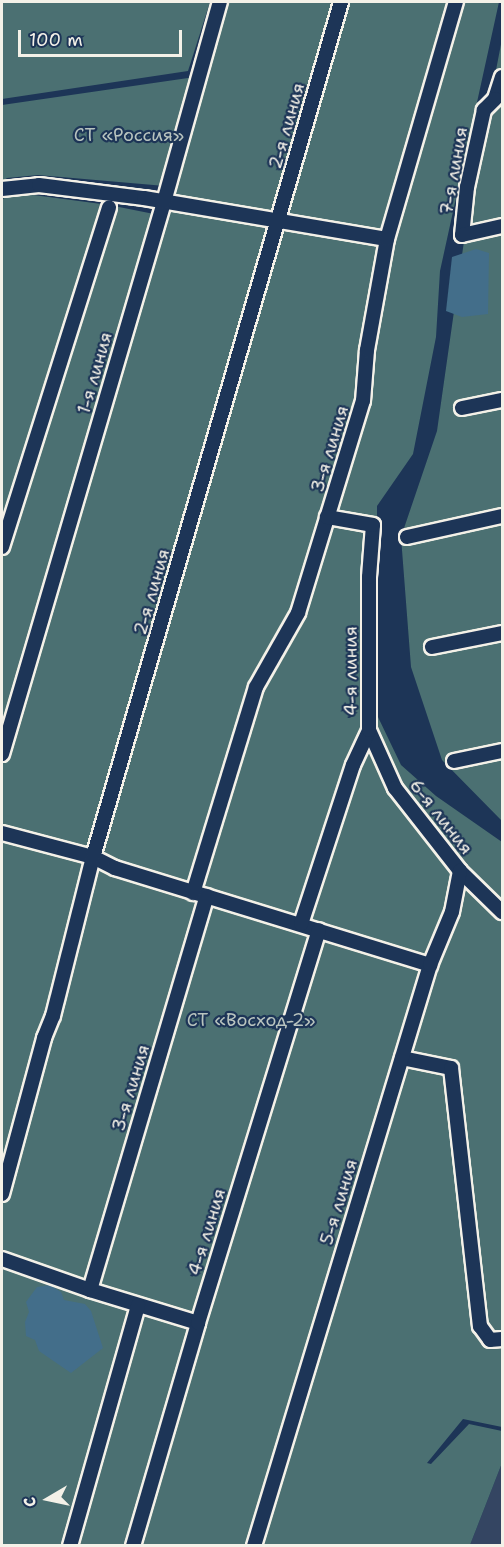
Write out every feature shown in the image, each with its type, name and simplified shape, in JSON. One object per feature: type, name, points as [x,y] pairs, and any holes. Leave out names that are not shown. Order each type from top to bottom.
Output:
[{"type":"street","name":"1-я линия","points":[[2,754],[164,202],[220,2]]},
{"type":"street","name":"2-я линия","points":[[2,1194],[44,1038],[53,1016],[93,857],[341,2]]},
{"type":"street","name":"3-я линия","points":[[90,1290],[256,687],[298,613],[363,401],[366,350],[387,239],[456,2]]},
{"type":"street","name":"7-я линия","points":[[502,77],[495,99],[484,110],[467,187],[462,235],[502,226]]},
{"type":"street","points":[[2,189],[39,185],[164,202],[387,239]]},
{"type":"street","points":[[2,547],[109,207]]},
{"type":"street","points":[[462,408],[502,400]]},
{"type":"street","name":"4-я линия","points":[[301,924],[353,765],[369,730],[369,577],[373,525],[327,516]]},
{"type":"street","points":[[407,537],[502,516]]},
{"type":"street","points":[[432,647],[502,633]]},
{"type":"street","name":"6-я линия","points":[[369,730],[395,788],[460,871],[502,912]]},
{"type":"street","points":[[454,760],[502,751]]},
{"type":"street","points":[[2,833],[93,857],[115,868],[430,965]]},
{"type":"street","name":"5-я линия","points":[[254,1545],[430,965],[452,912],[460,871]]},
{"type":"street","name":"4-я линия","points":[[133,1545],[198,1323],[319,930]]},
{"type":"street","points":[[402,1058],[452,1068],[480,1326],[490,1340],[502,1339]]},
{"type":"street","points":[[2,1259],[90,1290],[198,1323]]},
{"type":"street","points":[[70,1545],[138,1305]]},
{"type":"shaded area","points":[[476,249],[489,253],[488,314],[462,317],[446,311],[452,257]]},
{"type":"shaded area","points":[[50,1285],[61,1292],[64,1300],[85,1304],[91,1311],[103,1348],[71,1373],[39,1351],[35,1340],[26,1336],[25,1322],[29,1312],[26,1302],[37,1287]]},
{"type":"shaded area","points":[[502,1463],[502,1545],[470,1545]]},
{"type":"green space","points":[[2,2],[210,2],[188,71],[2,99]]},
{"type":"green space","name":"СТ «Восход-2»","points":[[223,2],[499,2],[440,271],[436,337],[413,454],[377,506],[378,717],[401,765],[436,796],[502,842],[502,1427],[463,1419],[427,1463],[431,1464],[469,1424],[502,1431],[502,1463],[470,1545],[2,1545],[2,765]]},
{"type":"green space","points":[[502,39],[502,821],[442,760],[411,667],[401,537],[437,431],[467,220]]},
{"type":"green space","name":"СТ «Россия»","points":[[195,77],[165,186],[38,175],[7,178],[2,182],[2,105]]},
{"type":"green space","points":[[11,192],[109,205],[154,214],[2,738],[2,200]]}]
